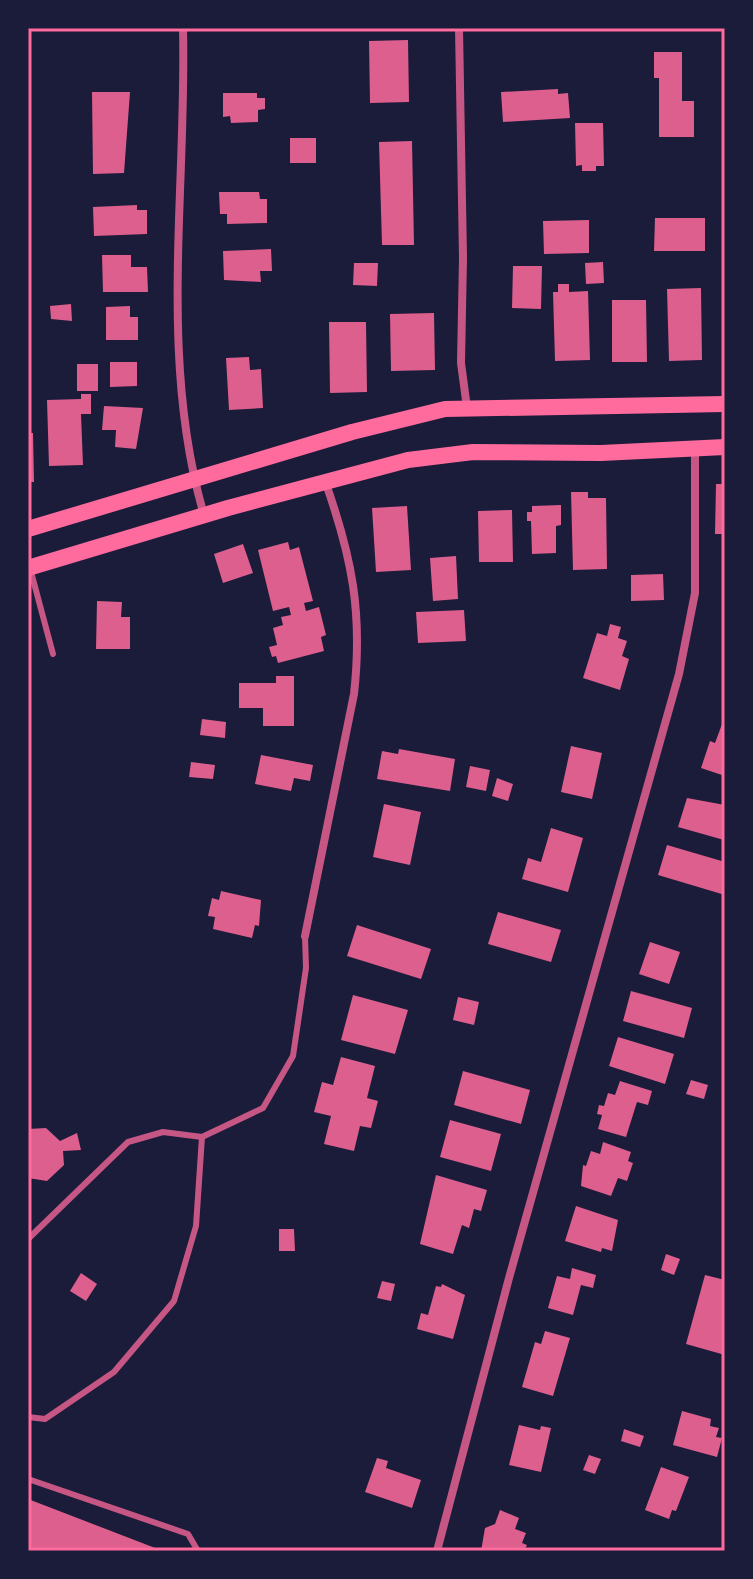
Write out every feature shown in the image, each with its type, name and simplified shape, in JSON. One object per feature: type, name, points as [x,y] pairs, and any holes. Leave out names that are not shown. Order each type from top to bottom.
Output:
[{"type":"main road","points":[[28,529],[398,419],[467,408],[725,404]]},
{"type":"main road","points":[[29,568],[204,515],[408,460],[473,452],[725,447]]},
{"type":"street","points":[[183,28],[181,382],[183,428],[204,515]]},
{"type":"street","points":[[459,28],[463,258],[461,363],[467,408]]},
{"type":"street","points":[[437,1551],[505,1291],[679,674],[695,593],[695,449]]},
{"type":"street","points":[[305,936],[354,694],[358,656],[355,584],[325,481]]},
{"type":"lane","points":[[29,568],[53,654]]},
{"type":"lane","points":[[28,1239],[128,1142],[163,1132],[202,1137],[263,1108],[293,1056],[306,968],[305,936]]},
{"type":"lane","points":[[28,1417],[45,1419],[114,1372],[174,1301],[196,1226],[202,1137]]},
{"type":"lane","points":[[28,1479],[188,1534],[198,1551]]},
{"type":"building","points":[[408,40],[409,102],[370,103],[369,41]]},
{"type":"building","points":[[654,52],[682,52],[682,101],[694,101],[694,137],[659,137],[659,78],[654,78]]},
{"type":"building","points":[[558,89],[558,94],[568,93],[570,118],[503,122],[501,92]]},
{"type":"building","points":[[92,92],[130,92],[124,173],[93,174]]},
{"type":"building","points":[[223,93],[257,93],[257,98],[265,98],[265,109],[258,110],[258,122],[231,123],[230,116],[223,117]]},
{"type":"building","points":[[575,123],[603,123],[604,166],[596,166],[596,171],[582,171],[582,165],[576,166]]},
{"type":"building","points":[[290,138],[316,138],[316,163],[290,163]]},
{"type":"building","points":[[412,141],[414,245],[382,245],[379,142]]},
{"type":"building","points":[[219,192],[259,192],[260,199],[267,199],[267,223],[227,224],[227,214],[220,214]]},
{"type":"building","points":[[137,205],[137,210],[147,210],[147,234],[94,236],[93,207]]},
{"type":"building","points":[[655,218],[705,218],[705,251],[654,251]]},
{"type":"building","points":[[589,220],[589,253],[544,254],[543,221]]},
{"type":"building","points":[[271,249],[272,271],[260,271],[261,282],[224,280],[223,251]]},
{"type":"building","points":[[102,255],[131,255],[131,267],[147,267],[148,292],[103,292]]},
{"type":"building","points":[[603,262],[604,283],[586,284],[585,263]]},
{"type":"building","points":[[354,263],[378,263],[377,286],[353,285]]},
{"type":"building","points":[[513,266],[542,266],[541,309],[512,308]]},
{"type":"building","points":[[558,284],[569,284],[569,292],[588,291],[590,360],[555,361],[553,292],[558,292]]},
{"type":"building","points":[[701,288],[702,360],[669,361],[667,289]]},
{"type":"building","points":[[612,300],[646,300],[647,362],[612,362]]},
{"type":"building","points":[[71,304],[72,321],[51,319],[50,306]]},
{"type":"building","points":[[130,306],[130,317],[138,317],[138,340],[106,340],[106,307]]},
{"type":"building","points":[[434,313],[435,370],[391,371],[390,314]]},
{"type":"building","points":[[329,322],[366,322],[367,392],[330,393]]},
{"type":"building","points":[[249,357],[250,370],[261,369],[263,408],[229,410],[226,358]]},
{"type":"building","points":[[110,362],[137,362],[137,386],[110,387]]},
{"type":"building","points":[[77,364],[98,364],[98,391],[77,391]]},
{"type":"building","points":[[81,394],[91,394],[91,414],[81,414],[83,465],[49,466],[47,400],[81,399]]},
{"type":"building","points":[[104,406],[143,408],[136,449],[115,447],[116,430],[102,430]]},
{"type":"building","points":[[28,433],[33,433],[34,482],[28,482]]},
{"type":"building","points":[[716,484],[725,484],[725,534],[715,534]]},
{"type":"building","points":[[571,492],[588,492],[588,498],[606,498],[607,569],[573,570]]},
{"type":"building","points":[[561,505],[561,525],[556,526],[556,553],[532,554],[531,521],[527,521],[527,512],[532,512],[532,506]]},
{"type":"building","points":[[407,506],[411,570],[376,572],[372,508]]},
{"type":"building","points":[[512,510],[513,562],[479,562],[478,511]]},
{"type":"building","points":[[288,542],[290,550],[299,547],[313,601],[304,603],[306,611],[319,607],[326,635],[321,637],[324,651],[278,663],[269,647],[277,645],[273,628],[283,625],[281,617],[291,615],[289,607],[273,611],[258,550]]},
{"type":"building","points":[[243,544],[253,573],[223,583],[214,554]]},
{"type":"building","points":[[456,556],[458,599],[433,601],[430,558]]},
{"type":"building","points":[[663,574],[664,600],[631,601],[631,575]]},
{"type":"building","points":[[97,601],[122,602],[121,617],[130,617],[130,649],[96,649]]},
{"type":"building","points":[[464,610],[466,641],[418,643],[416,612]]},
{"type":"building","points":[[610,624],[621,627],[618,638],[627,641],[622,656],[629,659],[620,690],[583,678],[597,633],[607,636]]},
{"type":"building","points":[[276,676],[294,676],[294,726],[263,726],[263,708],[239,708],[239,683],[276,683]]},
{"type":"building","points":[[725,716],[725,776],[701,768],[710,741],[715,743]]},
{"type":"building","points":[[202,719],[226,722],[225,738],[200,735]]},
{"type":"building","points":[[571,746],[602,753],[592,799],[561,792]]},
{"type":"building","points":[[399,749],[455,759],[450,791],[377,779],[382,751],[398,754]]},
{"type":"building","points":[[261,755],[313,765],[310,781],[294,778],[291,791],[255,784]]},
{"type":"building","points":[[191,762],[215,765],[213,779],[189,777]]},
{"type":"building","points":[[470,766],[490,770],[486,791],[466,787]]},
{"type":"building","points":[[497,778],[513,784],[508,801],[492,796]]},
{"type":"building","points":[[687,798],[725,805],[724,840],[678,827]]},
{"type":"building","points":[[384,804],[421,812],[410,865],[373,857]]},
{"type":"building","points":[[551,828],[583,838],[568,892],[522,879],[528,858],[541,862]]},
{"type":"building","points":[[667,845],[725,862],[725,895],[658,875]]},
{"type":"building","points":[[221,891],[261,900],[259,926],[255,925],[252,938],[213,929],[215,917],[208,916],[212,898],[219,900]]},
{"type":"building","points":[[498,912],[561,930],[551,962],[488,944]]},
{"type":"building","points":[[357,925],[431,949],[421,979],[347,956]]},
{"type":"building","points":[[650,942],[680,952],[669,984],[639,974]]},
{"type":"building","points":[[631,991],[692,1008],[684,1038],[623,1021]]},
{"type":"building","points":[[353,995],[408,1010],[395,1054],[341,1040]]},
{"type":"building","points":[[458,997],[479,1002],[474,1025],[453,1020]]},
{"type":"building","points":[[618,1037],[674,1054],[665,1084],[609,1066]]},
{"type":"building","points":[[341,1057],[375,1066],[367,1098],[378,1101],[371,1128],[360,1126],[354,1151],[324,1144],[331,1116],[314,1112],[322,1082],[333,1085]]},
{"type":"building","points":[[463,1071],[530,1090],[521,1124],[454,1105]]},
{"type":"building","points":[[691,1080],[708,1085],[704,1099],[686,1094]]},
{"type":"building","points":[[620,1081],[652,1091],[648,1105],[637,1102],[626,1137],[598,1129],[602,1115],[597,1114],[599,1105],[604,1106],[608,1093],[615,1095]]},
{"type":"building","points":[[450,1120],[501,1134],[491,1171],[440,1157]]},
{"type":"building","points":[[46,1128],[60,1141],[77,1133],[81,1150],[63,1151],[64,1165],[47,1181],[28,1178],[28,1129]]},
{"type":"building","points":[[603,1142],[631,1152],[628,1161],[633,1163],[627,1181],[618,1178],[611,1196],[581,1186],[583,1165],[586,1166],[591,1151],[600,1154]]},
{"type":"building","points":[[436,1175],[487,1190],[481,1211],[474,1209],[469,1228],[462,1225],[453,1254],[420,1244]]},
{"type":"building","points":[[576,1206],[618,1220],[612,1251],[602,1248],[601,1252],[565,1241]]},
{"type":"building","points":[[279,1229],[294,1229],[295,1251],[279,1251]]},
{"type":"building","points":[[666,1254],[680,1259],[674,1275],[661,1270]]},
{"type":"building","points":[[572,1268],[596,1275],[593,1288],[581,1285],[573,1315],[548,1308],[557,1276],[570,1279]]},
{"type":"building","points":[[81,1273],[97,1284],[86,1301],[70,1291]]},
{"type":"building","points":[[705,1275],[725,1280],[725,1355],[686,1344]]},
{"type":"building","points":[[382,1281],[395,1284],[391,1301],[377,1298]]},
{"type":"building","points":[[442,1284],[465,1295],[453,1339],[417,1329],[421,1313],[428,1315],[436,1286],[441,1287]]},
{"type":"building","points":[[545,1331],[570,1338],[553,1396],[522,1387],[535,1342],[541,1344]]},
{"type":"building","points":[[682,1411],[711,1419],[710,1426],[719,1428],[716,1437],[722,1438],[717,1457],[673,1445]]},
{"type":"building","points":[[519,1425],[540,1430],[541,1426],[551,1428],[541,1472],[509,1465]]},
{"type":"building","points":[[624,1429],[644,1436],[640,1447],[621,1441]]},
{"type":"building","points":[[589,1455],[601,1459],[595,1474],[583,1470]]},
{"type":"building","points":[[377,1458],[388,1461],[386,1468],[421,1480],[412,1508],[365,1492]]},
{"type":"building","points":[[661,1467],[689,1477],[676,1511],[672,1510],[669,1519],[645,1510]]},
{"type":"building","points":[[28,1499],[163,1551],[28,1551]]},
{"type":"building","points":[[500,1510],[519,1518],[515,1529],[526,1533],[522,1543],[527,1545],[524,1551],[481,1551],[485,1528],[495,1524]]}]
